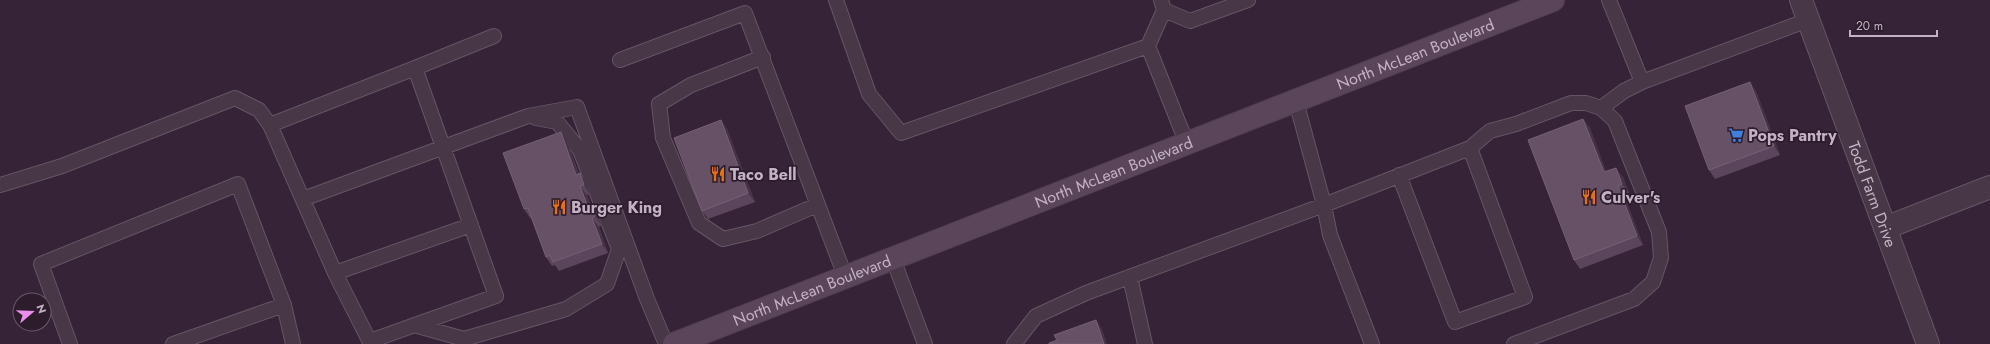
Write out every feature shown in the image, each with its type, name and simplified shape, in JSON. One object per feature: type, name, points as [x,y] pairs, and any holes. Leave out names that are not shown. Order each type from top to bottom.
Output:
[{"type":"main road","name":"North McLean Boulevard","points":[[674,344],[845,276],[893,259],[1296,102],[1553,0]]},
{"type":"street","name":"Todd Farm Drive","points":[[1800,0],[1928,344]]},
{"type":"street","points":[[1885,228],[1990,188]]},
{"type":"lane","points":[[836,0],[869,94],[901,133],[1148,46]]},
{"type":"lane","points":[[1187,144],[1148,46],[1163,5],[1190,21],[1248,0]]},
{"type":"lane","points":[[1609,0],[1642,82]]},
{"type":"lane","points":[[620,60],[745,13],[845,276]]},
{"type":"lane","points":[[1600,108],[1624,91],[1642,82],[1808,20]]},
{"type":"lane","points":[[270,125],[494,36]]},
{"type":"lane","points":[[763,58],[691,85],[659,104],[663,138],[699,223],[723,240],[757,231],[817,205]]},
{"type":"lane","points":[[0,185],[62,166],[235,98],[259,110],[270,125],[335,273],[370,342],[496,296],[415,68]]},
{"type":"lane","points":[[1296,102],[1324,204],[1330,235],[1372,344]]},
{"type":"lane","points":[[1014,344],[1036,316],[1086,293],[1157,268],[1470,148],[1490,131],[1516,124],[1571,103],[1586,104],[1600,108],[1615,121],[1659,232],[1661,258],[1653,282],[1634,298],[1514,344]]},
{"type":"lane","points":[[303,198],[528,116],[577,107],[647,299],[666,344]]},
{"type":"lane","points":[[414,325],[464,339],[566,309],[607,284],[619,249],[580,150],[557,122],[528,116]]},
{"type":"lane","points":[[1399,175],[1455,322],[1518,300],[1525,297],[1470,148]]},
{"type":"lane","points":[[70,344],[41,264],[238,184],[284,305],[293,344]]},
{"type":"lane","points":[[335,273],[471,225]]},
{"type":"lane","points":[[893,259],[925,344]]},
{"type":"lane","points":[[1130,277],[1145,344]]},
{"type":"lane","points":[[173,344],[284,305]]},
{"type":"building","name":"Pops Pantry","points":[[1750,82],[1774,146],[1709,170],[1685,106]]},
{"type":"building","name":"Culver's","points":[[1583,119],[1604,172],[1616,168],[1622,184],[1618,186],[1637,236],[1574,260],[1528,140]]},
{"type":"building","name":"Taco Bell","points":[[721,120],[748,193],[702,211],[674,138]]},
{"type":"building","name":"Burger King","points":[[561,132],[576,175],[580,173],[584,185],[580,186],[588,207],[591,206],[595,216],[592,218],[602,244],[553,262],[550,255],[546,257],[528,208],[524,209],[503,153]]},
{"type":"building","points":[[1096,320],[1104,344],[1049,344],[1057,340],[1054,335]]},
{"type":"place","name":"Pops Pantry","points":[[1736,135]]},
{"type":"place","name":"Taco Bell","points":[[718,174]]},
{"type":"place","name":"Culver's","points":[[1589,197]]},
{"type":"place","name":"Burger King","points":[[559,207]]}]
